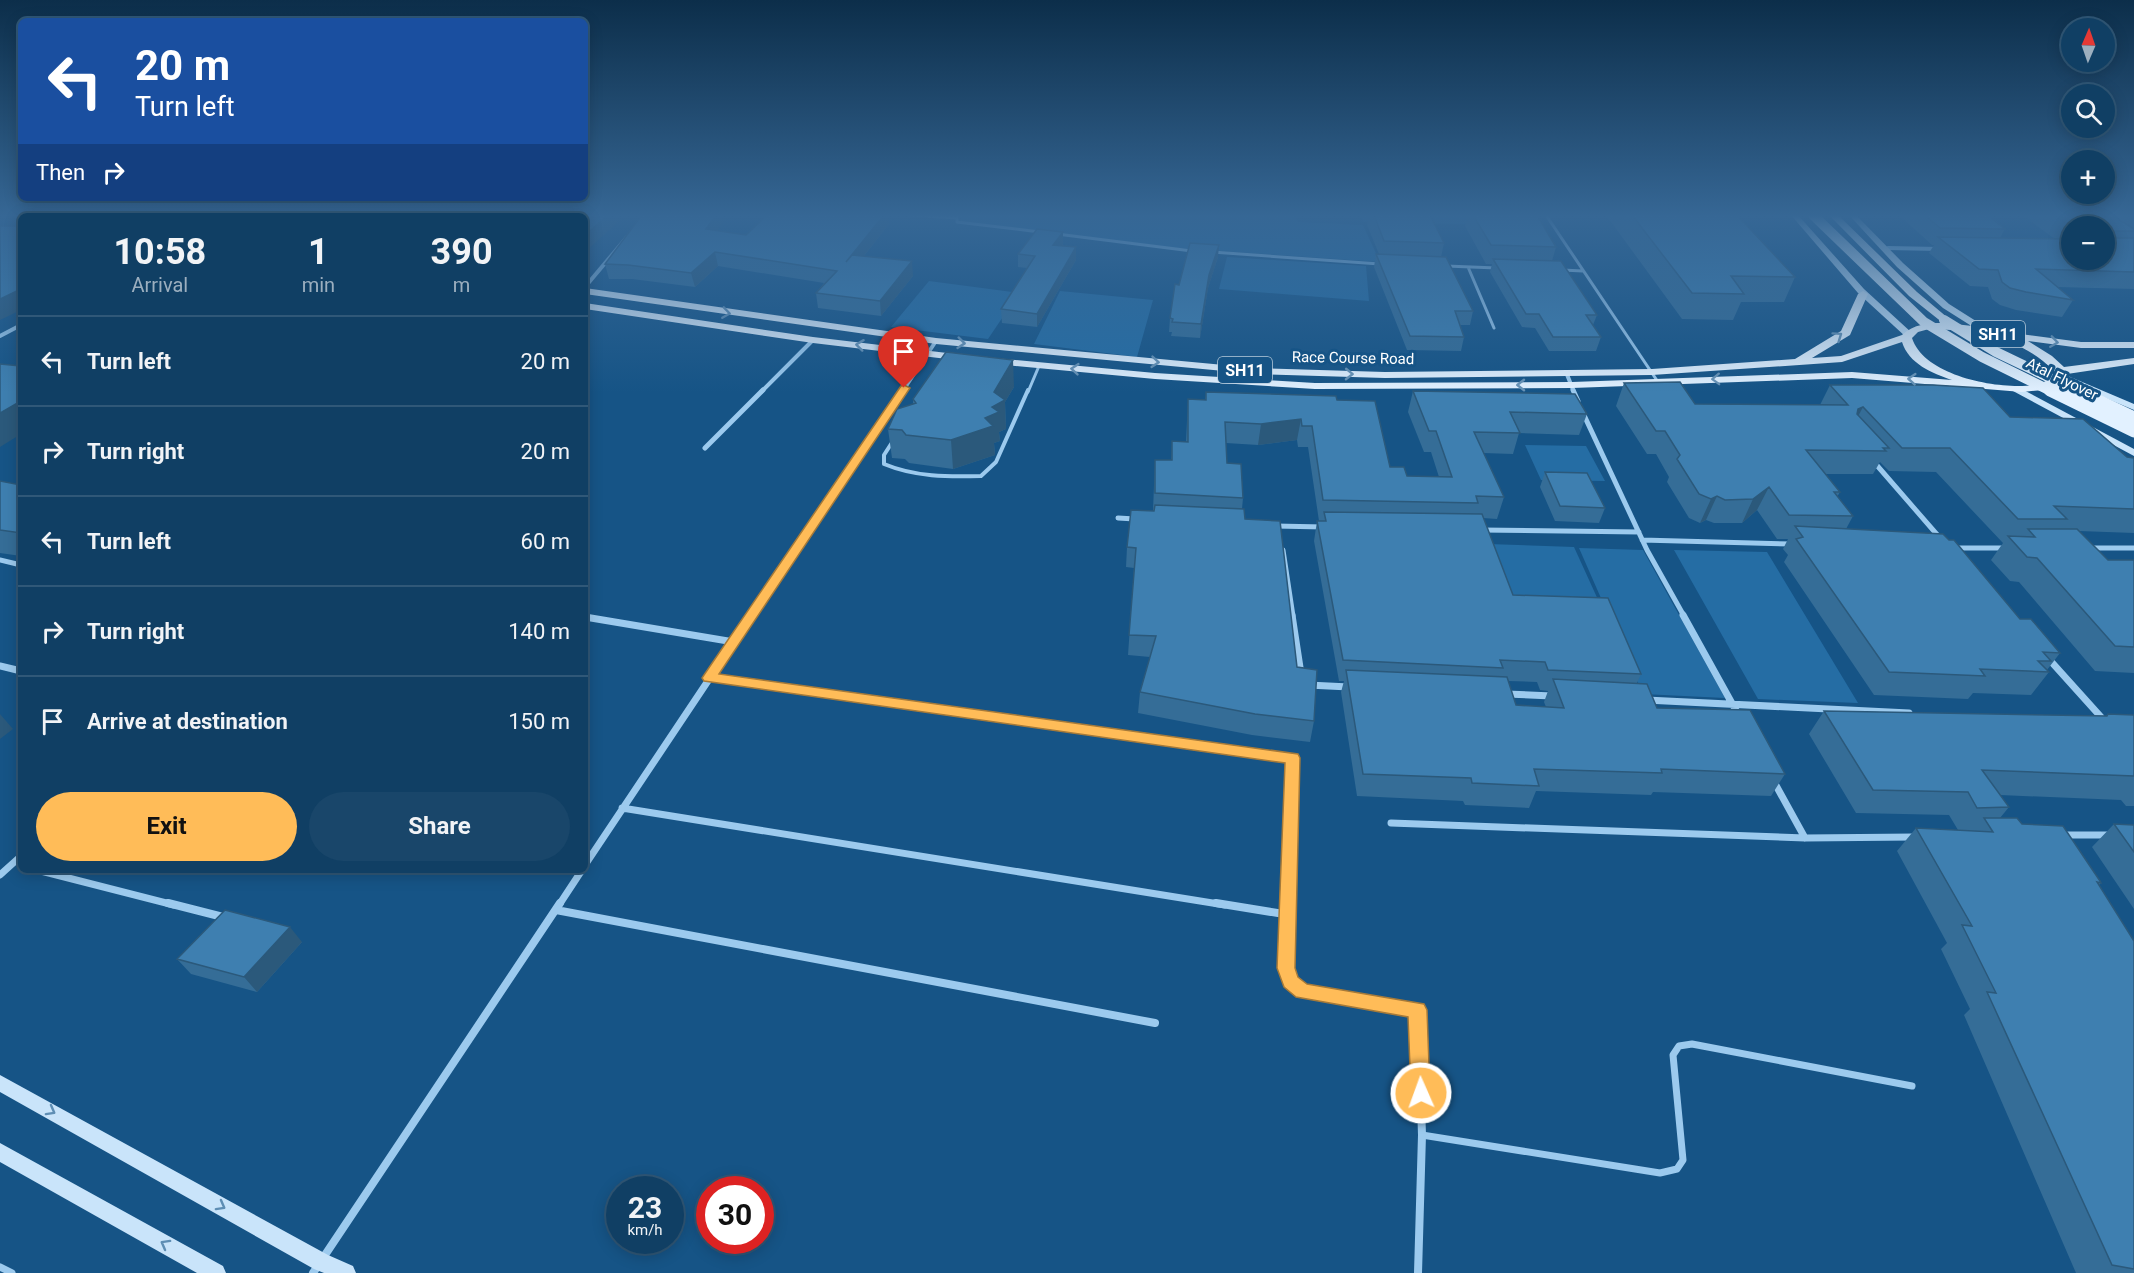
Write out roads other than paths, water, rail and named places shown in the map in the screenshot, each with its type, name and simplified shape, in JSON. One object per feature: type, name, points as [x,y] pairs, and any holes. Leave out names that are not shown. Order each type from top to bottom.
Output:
[{"type":"main road","name":"Atal Flyover","points":[[1874,274],[1924,322],[1982,357],[2134,431]]},
{"type":"main road","name":"Atal Flyover","points":[[1893,274],[1944,320],[1996,351],[2134,418]]},
{"type":"main road","name":"Race Course Road","points":[[588,289],[748,316],[936,341],[1256,371],[1385,375],[1566,372],[1655,377],[1852,375],[1991,387]]},
{"type":"main road","points":[[1795,363],[1846,333],[1863,294]]},
{"type":"main road","name":"Race Course Road","points":[[588,306],[813,340],[927,354],[951,361],[981,360],[1155,376],[1315,386],[1572,385],[1842,359],[1908,336]]},
{"type":"main road","name":"SH11","points":[[2061,373],[2034,349],[1984,330],[1929,326],[1914,330],[1908,336],[1906,345],[1913,355],[1926,364],[1967,381],[1991,387],[2016,389],[2036,388],[2050,383],[2061,373],[2134,361]]},
{"type":"main road","name":"SH11","points":[[1996,334],[2081,345],[2134,345]]},
{"type":"street","points":[[1846,274],[1863,294],[1908,336]]},
{"type":"street","points":[[1911,274],[1946,306],[1984,330]]},
{"type":"street","points":[[0,336],[18,327]]},
{"type":"street","points":[[705,448],[813,340]]},
{"type":"street","points":[[588,860],[936,341]]},
{"type":"street","points":[[1566,372],[1586,422],[1642,540],[1743,724]]},
{"type":"street","points":[[2061,373],[2134,407]]},
{"type":"street","points":[[2016,389],[2134,453]]},
{"type":"street","points":[[1865,452],[1942,540]]},
{"type":"street","points":[[1118,518],[1141,519]]},
{"type":"street","points":[[1268,526],[1336,527]]},
{"type":"street","points":[[1279,526],[1303,685],[1363,688]]},
{"type":"street","points":[[1471,530],[1639,532]]},
{"type":"street","points":[[1642,540],[1796,544]]},
{"type":"street","points":[[1958,557],[1950,548],[2019,548]]},
{"type":"street","points":[[2088,548],[2134,548]]},
{"type":"street","points":[[0,560],[18,564]]},
{"type":"street","points":[[588,618],[734,642]]},
{"type":"street","points":[[2045,655],[2101,717]]},
{"type":"street","points":[[0,666],[18,669]]},
{"type":"street","points":[[709,678],[1292,758],[1290,915],[1286,968],[1290,981],[1302,991],[1418,1010],[1422,1135],[1418,1273]]},
{"type":"street","points":[[1494,693],[1565,696]]},
{"type":"street","points":[[1636,699],[1919,713]]},
{"type":"street","points":[[2090,717],[2110,717]]},
{"type":"street","points":[[1771,776],[1804,838]]},
{"type":"street","points":[[622,808],[1290,915]]},
{"type":"street","points":[[1391,823],[1804,838],[1922,837]]},
{"type":"street","points":[[2051,836],[2122,835]]},
{"type":"street","points":[[0,875],[18,859]]},
{"type":"street","points":[[12,864],[18,865]]},
{"type":"street","points":[[49,873],[223,918]]},
{"type":"street","points":[[317,1268],[580,873]]},
{"type":"street","points":[[556,910],[1155,1023]]},
{"type":"street","points":[[0,1083],[317,1268],[346,1273]]},
{"type":"street","points":[[0,1152],[216,1273]]},
{"type":"lane","points":[[1471,274],[1494,328]]},
{"type":"lane","points":[[1585,274],[1655,377]]},
{"type":"lane","points":[[894,439],[884,455],[884,464],[897,471],[952,477],[981,476],[996,462],[1040,366]]},
{"type":"lane","points":[[1422,1135],[1660,1173],[1677,1169],[1683,1160],[1673,1055],[1679,1046],[1692,1044],[1912,1086]]},
{"type":"lane","points":[[0,1267],[12,1273]]}]
